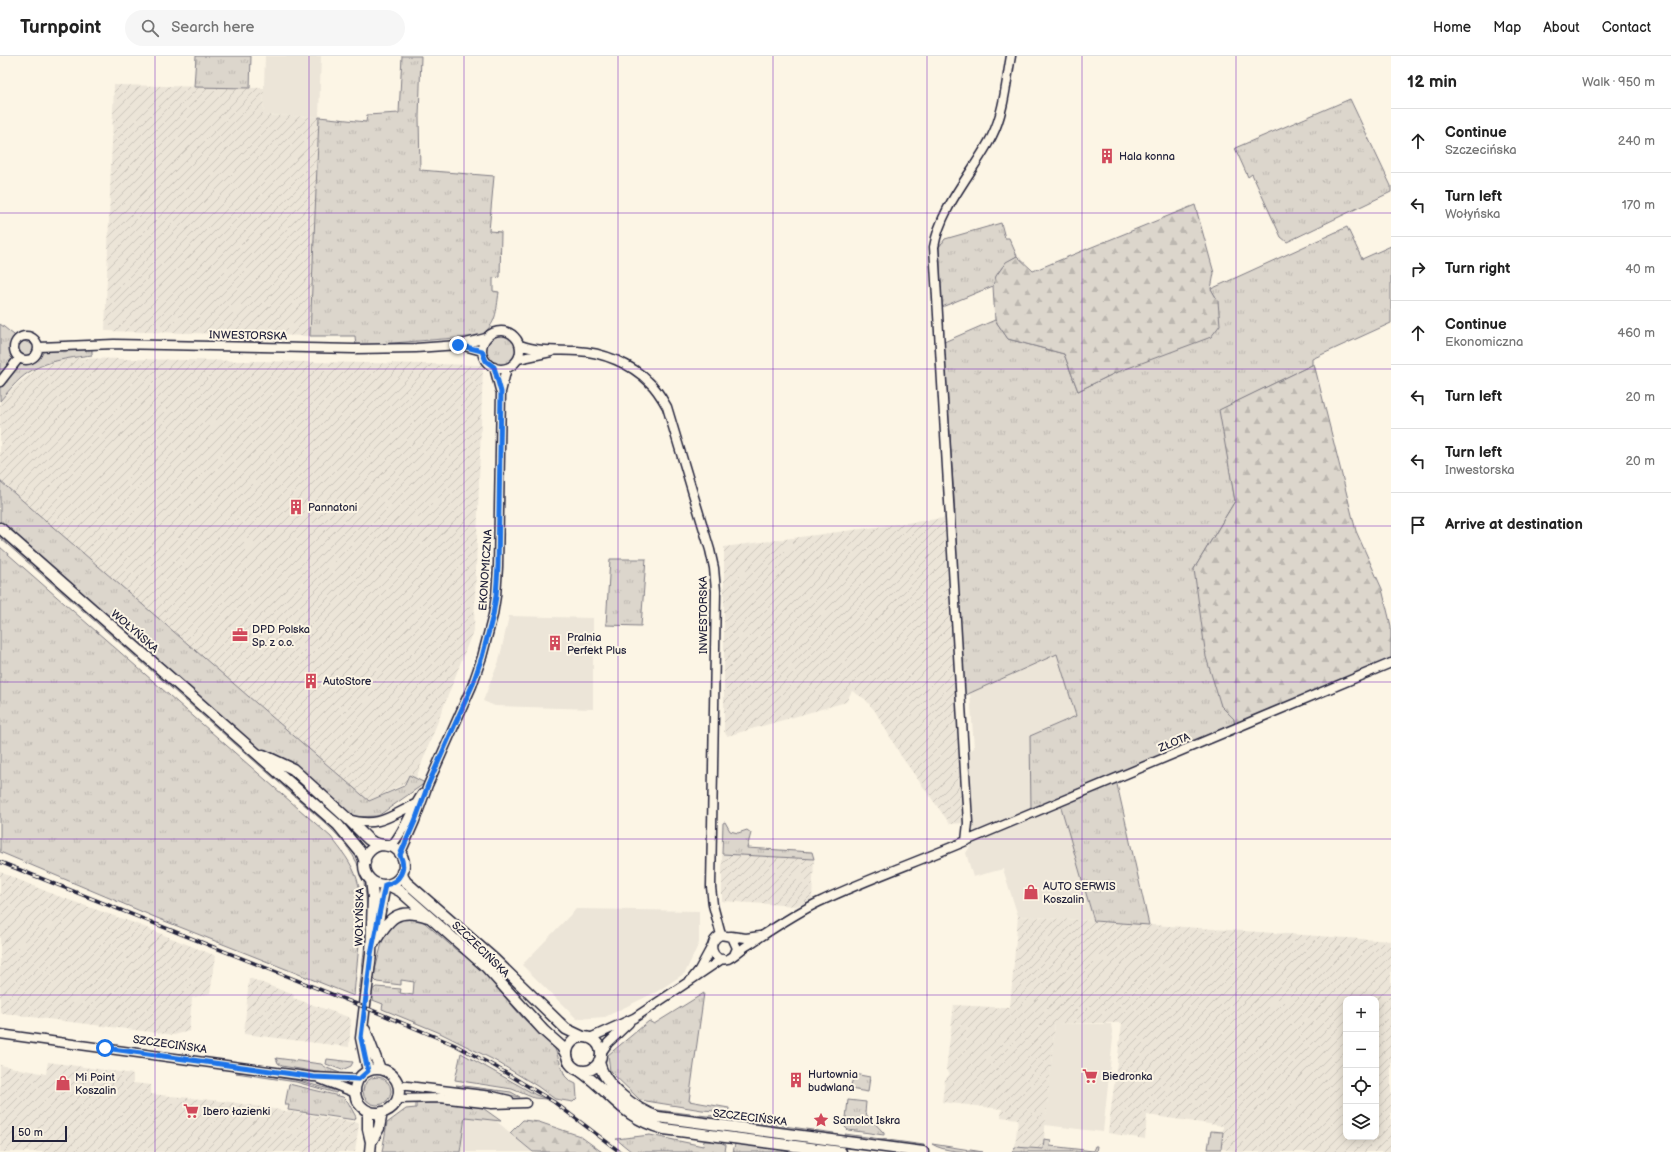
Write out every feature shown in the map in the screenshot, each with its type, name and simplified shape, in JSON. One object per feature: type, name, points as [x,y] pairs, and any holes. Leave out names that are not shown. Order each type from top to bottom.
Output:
[{"type":"main road","name":"WOŁYŃSKA","points":[[0,528],[338,825],[362,854],[364,862]]},
{"type":"main road","name":"WOŁYŃSKA","points":[[254,751],[293,769],[348,818],[368,839],[374,843],[389,847]]},
{"type":"main road","points":[[381,846],[389,847],[400,855],[403,863],[402,872],[398,879],[386,885],[378,884],[371,880],[366,873],[364,862],[367,855],[372,850],[381,846]]},
{"type":"main road","name":"SZCZECIŃSKA","points":[[402,872],[406,882],[494,959],[557,1020],[570,1031],[587,1038]]},
{"type":"main road","name":"WOŁYŃSKA","points":[[368,1071],[361,1038],[364,1024],[371,954],[373,897],[371,880]]},
{"type":"main road","name":"WOŁYŃSKA","points":[[371,954],[386,885]]},
{"type":"main road","name":"SZCZECIŃSKA","points":[[386,885],[400,891],[486,967],[544,1031],[562,1047],[567,1056]]},
{"type":"main road","points":[[374,943],[385,926],[395,917],[408,913],[432,919]]},
{"type":"main road","name":"WOŁYŃSKA","points":[[364,1024],[373,1054],[380,1069]]},
{"type":"main road","points":[[587,1038],[597,1044],[600,1057],[591,1070],[580,1071],[570,1064],[567,1056],[570,1044],[576,1039],[587,1038]]},
{"type":"main road","name":"SZCZECIŃSKA","points":[[600,1057],[604,1075],[608,1081],[636,1107],[658,1116],[922,1152]]},
{"type":"main road","points":[[380,1069],[392,1074],[399,1085],[398,1099],[389,1109],[382,1112],[368,1111],[358,1100],[356,1086],[359,1079],[368,1071],[380,1069]]},
{"type":"main road","name":"SZCZECIŃSKA","points":[[580,1071],[626,1111],[650,1125],[664,1129],[841,1152]]},
{"type":"main road","points":[[368,1111],[370,1147]]},
{"type":"main road","points":[[370,1147],[379,1128],[382,1112]]},
{"type":"street","points":[[966,841],[968,823],[934,248],[939,228],[948,209],[992,135],[1003,101],[1011,56]]},
{"type":"street","points":[[504,331],[513,335],[520,345],[520,355],[518,359],[507,368],[494,367],[486,361],[482,351],[486,338],[495,332],[504,331]]},
{"type":"street","points":[[29,336],[36,340],[39,346],[37,354],[32,359],[25,360],[19,358],[15,354],[15,342],[19,338],[29,336]]},
{"type":"street","name":"INWESTORSKA","points":[[39,346],[114,344],[354,349],[416,348],[458,345],[486,338]]},
{"type":"street","name":"INWESTORSKA","points":[[458,345],[482,351]]},
{"type":"street","name":"INWESTORSKA","points":[[520,345],[557,351],[578,351],[609,357],[630,368],[649,381],[659,393],[667,407],[710,550],[714,568],[716,590],[711,886],[713,905],[722,935]]},
{"type":"street","name":"INWESTORSKA","points":[[518,359],[557,351]]},
{"type":"street","points":[[0,382],[19,358]]},
{"type":"street","name":"EKONOMICZNA","points":[[494,367],[501,392]]},
{"type":"street","name":"EKONOMICZNA","points":[[400,855],[415,821],[428,785],[472,686],[482,657],[493,615],[498,567],[501,392],[507,368]]},
{"type":"street","name":"ZŁOTA","points":[[734,955],[819,902],[1391,663]]},
{"type":"street","name":"EKONOMICZNA","points":[[389,847],[398,837],[414,804],[428,785]]},
{"type":"street","points":[[348,818],[360,822],[372,823],[389,818],[414,804]]},
{"type":"street","points":[[691,980],[699,970],[715,939],[722,935],[746,938],[763,936]]},
{"type":"street","points":[[712,946],[714,954],[722,959],[728,959],[734,955],[737,948],[731,936]]},
{"type":"street","points":[[600,1057],[608,1043],[634,1018],[722,959]]},
{"type":"street","points":[[587,1038],[634,1018]]},
{"type":"street","name":"SZCZECIŃSKA","points":[[0,1034],[314,1077],[359,1079]]},
{"type":"street","name":"SZCZECIŃSKA","points":[[314,1077],[356,1093]]},
{"type":"street","points":[[398,1099],[440,1098],[492,1104],[524,1103],[492,1096],[399,1085]]},
{"type":"shaded area","points":[[265,56],[321,56],[319,117],[263,115]]},
{"type":"shaded area","points":[[114,85],[264,88],[263,115],[319,117],[310,336],[105,331]]},
{"type":"shaded area","points":[[68,358],[483,365],[474,628],[416,778],[369,801],[0,481],[0,402],[17,384],[39,368]]},
{"type":"shaded area","points":[[944,518],[961,764],[963,823],[950,824],[901,756],[875,711],[865,699],[852,691],[846,702],[727,736],[724,731],[724,547]]},
{"type":"shaded area","points":[[509,616],[593,618],[593,709],[495,706],[483,701],[499,661]]},
{"type":"shaded area","points":[[1057,653],[1076,716],[1030,736],[1031,809],[976,832],[971,829],[968,752],[974,748],[970,693]]},
{"type":"shaded area","points":[[1061,807],[1094,921],[1018,916],[1003,869],[973,877],[966,853],[971,845]]},
{"type":"shaded area","points":[[722,854],[814,859],[812,899],[796,906],[722,901]]},
{"type":"shaded area","points":[[0,872],[55,895],[134,923],[216,956],[210,993],[192,998],[189,1031],[174,1035],[0,1013]]},
{"type":"shaded area","points":[[576,909],[699,911],[699,943],[685,973],[658,991],[605,1017],[577,1019],[522,965]]},
{"type":"shaded area","points":[[1018,916],[1391,941],[1391,1152],[1241,1152],[1221,1149],[1223,1126],[1147,1115],[1145,1139],[1108,1133],[1122,1023],[1055,1023],[1043,1149],[1015,1147],[1018,1119],[1001,1117],[1002,1109],[942,1102],[945,1080],[950,1074],[946,1070],[954,1005],[1010,1008]]},
{"type":"shaded area","points":[[249,978],[294,995],[293,998],[351,1019],[349,1047],[244,1034]]},
{"type":"shaded area","points":[[1055,1023],[1111,1024],[1113,1038],[1103,1132],[1045,1125]]},
{"type":"shaded area","points":[[48,1062],[133,1074],[133,1083],[151,1085],[151,1094],[230,1102],[359,1123],[355,1152],[0,1152],[0,1065],[46,1074]]},
{"type":"shaded area","points":[[465,1116],[495,1120],[533,1152],[460,1152]]},
{"type":"green space","points":[[196,56],[251,56],[250,88],[194,87]]},
{"type":"green space","points":[[402,56],[421,56],[419,117],[420,170],[494,176],[489,231],[501,232],[500,277],[493,278],[493,291],[499,292],[495,317],[490,327],[480,336],[356,346],[355,336],[310,336],[319,117],[366,122],[367,115],[399,113]]},
{"type":"green space","points":[[1350,99],[1391,186],[1391,192],[1287,242],[1281,237],[1252,174],[1248,177],[1235,148]]},
{"type":"green space","points":[[1195,205],[1214,273],[1211,289],[1218,301],[1220,325],[1211,337],[1115,373],[1078,391],[1064,354],[1008,339],[995,320],[993,286],[996,276],[1006,262],[1017,256],[1033,271]]},
{"type":"green space","points":[[1001,223],[1005,238],[1009,238],[1017,256],[1002,268],[993,286],[942,307],[939,247],[945,239]]},
{"type":"green space","points":[[1347,227],[1362,259],[1391,246],[1391,323],[1312,359],[1312,365],[1220,410],[1235,501],[1194,569],[1221,706],[1234,719],[1235,731],[1116,780],[1149,925],[1094,921],[1061,807],[1056,799],[1031,809],[1030,736],[1076,716],[1057,654],[963,697],[955,516],[944,342],[995,320],[1008,339],[1064,354],[1078,391],[1115,373],[1218,301],[1211,289]]},
{"type":"green space","points":[[0,324],[17,337],[28,343],[37,346],[64,349],[92,349],[92,355],[55,361],[29,372],[13,386],[0,401]]},
{"type":"green space","points":[[501,335],[507,336],[515,344],[515,356],[507,364],[501,365],[495,364],[487,356],[486,350],[487,344],[495,336]]},
{"type":"green space","points":[[1314,364],[1356,531],[1382,589],[1391,626],[1391,666],[1235,731],[1234,719],[1221,706],[1206,657],[1194,569],[1235,501],[1219,410]]},
{"type":"green space","points":[[0,481],[369,801],[404,786],[409,775],[425,783],[378,816],[353,817],[259,750],[0,522]]},
{"type":"green space","points":[[0,534],[326,819],[352,848],[360,862],[368,885],[370,912],[361,1004],[358,1003],[365,942],[367,906],[362,876],[357,862],[349,849],[324,822],[0,538]]},
{"type":"green space","points":[[0,547],[331,837],[346,857],[352,868],[360,891],[361,920],[354,996],[157,918],[0,852]]},
{"type":"green space","points":[[610,559],[646,559],[641,626],[606,625]]},
{"type":"green space","points":[[725,822],[730,831],[738,833],[747,830],[751,833],[747,848],[812,852],[814,859],[722,854],[723,823]]},
{"type":"green space","points":[[418,917],[455,949],[476,963],[522,1017],[555,1049],[565,1076],[576,1084],[577,1098],[573,1102],[555,1099],[537,1086],[494,1060],[438,1032],[382,1009],[383,1004],[370,999],[371,991],[376,987],[401,989],[400,993],[413,995],[414,982],[401,980],[401,985],[377,982],[373,978],[384,935],[397,919]]},
{"type":"green space","points":[[704,993],[689,1101],[729,1108],[729,1112],[702,1110],[640,1100],[610,1071],[608,1055],[649,1021],[654,1024]]},
{"type":"green space","points":[[461,1053],[536,1095],[546,1099],[534,1098],[512,1089],[455,1080]]},
{"type":"green space","points":[[276,1058],[321,1064],[340,1073],[341,1076],[282,1066],[278,1063]]},
{"type":"green space","points":[[327,1059],[353,1062],[351,1066],[342,1070],[326,1064]]},
{"type":"green space","points":[[244,1072],[295,1080],[337,1091],[336,1093],[296,1082],[236,1073]]},
{"type":"green space","points":[[854,1074],[870,1077],[868,1092],[850,1089]]},
{"type":"green space","points":[[377,1077],[387,1081],[391,1091],[387,1101],[377,1105],[367,1101],[363,1091],[367,1081]]},
{"type":"green space","points":[[289,1084],[343,1097],[348,1102],[356,1117],[355,1120],[288,1110],[289,1105],[285,1105]]},
{"type":"green space","points":[[456,1085],[511,1092],[520,1097],[459,1087]]},
{"type":"green space","points":[[848,1100],[866,1102],[865,1113],[884,1133],[884,1135],[848,1130],[845,1127]]},
{"type":"green space","points":[[416,1103],[442,1103],[480,1106],[501,1121],[465,1117],[460,1152],[382,1152],[387,1123],[406,1109],[416,1108]]},
{"type":"green space","points":[[633,1107],[707,1116],[724,1115],[734,1118],[731,1123],[640,1112]]},
{"type":"green space","points":[[523,1120],[539,1122],[580,1136],[602,1152],[533,1152],[510,1133]]},
{"type":"green space","points":[[741,1120],[834,1133],[833,1135],[746,1126]]},
{"type":"green space","points":[[1211,1131],[1223,1132],[1221,1149],[1208,1149]]},
{"type":"green space","points":[[845,1134],[924,1145],[923,1147],[919,1148],[848,1139]]},
{"type":"green space","points":[[650,1135],[703,1146],[704,1141],[719,1141],[726,1145],[725,1152],[632,1152],[616,1139]]},
{"type":"green space","points":[[1044,1139],[1051,1140],[1050,1146],[1093,1151],[1095,1146],[1097,1146],[1096,1152],[1012,1152],[1015,1147],[1043,1149]]},
{"type":"green space","points":[[735,1144],[788,1149],[791,1152],[733,1152]]},
{"type":"green space","points":[[932,1144],[983,1152],[949,1150]]},
{"type":"railway","points":[[0,862],[369,1009],[455,1045],[496,1067],[554,1102],[620,1152]]},
{"type":"place","name":"Hala konna","points":[[1107,156]]},
{"type":"place","name":"Pannatoni","points":[[296,507]]},
{"type":"place","name":"DPD Polska Sp. z o.o.","points":[[240,635]]},
{"type":"place","name":"Pralnia Perfekt Plus","points":[[555,643]]},
{"type":"place","name":"AutoStore","points":[[311,681]]},
{"type":"place","name":"AUTO SERWIS Koszalin","points":[[1031,892]]},
{"type":"place","name":"Biedronka","points":[[1090,1076]]},
{"type":"place","name":"Hurtownia budwlana","points":[[796,1080]]},
{"type":"place","name":"Mi Point Koszalin","points":[[63,1083]]},
{"type":"place","name":"Ibero łazienki","points":[[191,1111]]},
{"type":"place","name":"Samolot Iskra","points":[[821,1120]]},
{"type":"route","points":[[105,1048],[230,1064],[314,1077],[359,1079],[368,1071],[361,1038],[364,1024],[371,954],[380,915],[383,892],[385,885],[398,879],[402,872],[403,863],[400,855],[415,821],[428,785],[472,686],[482,657],[493,615],[496,596],[498,567],[501,392],[494,367],[486,361],[482,351],[458,345]]}]
